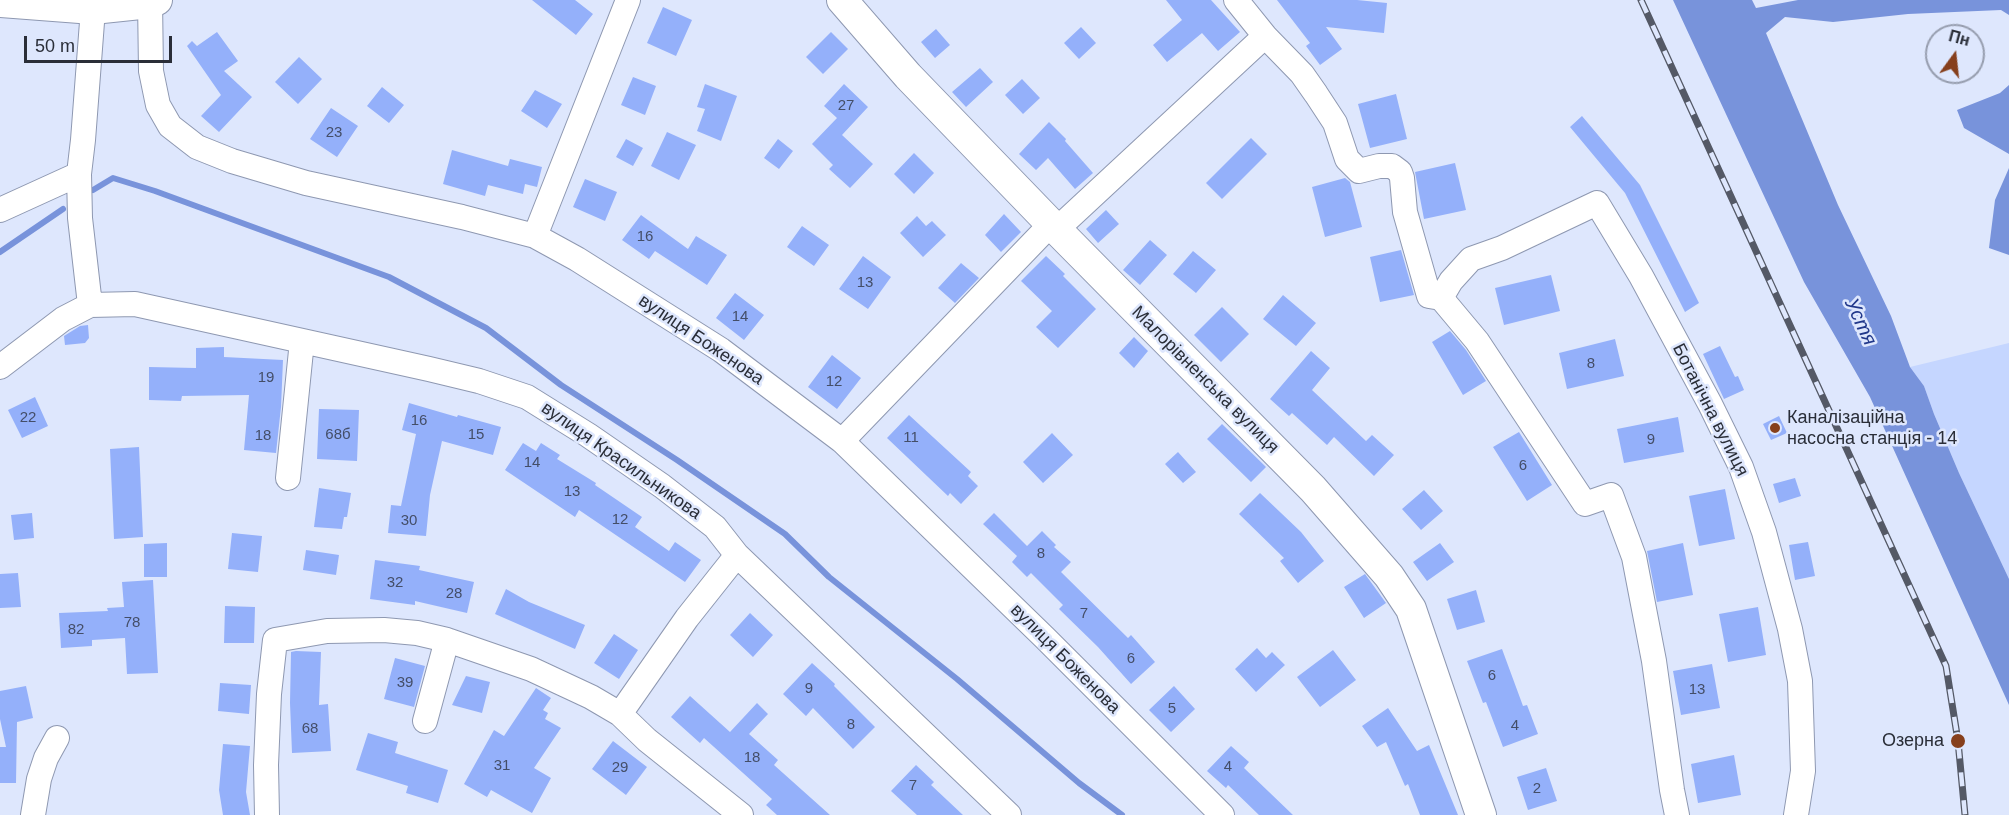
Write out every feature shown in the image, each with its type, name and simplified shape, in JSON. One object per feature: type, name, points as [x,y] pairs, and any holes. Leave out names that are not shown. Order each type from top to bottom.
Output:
[{"type":"street","points":[[535,236],[628,0]]},
{"type":"street","name":"Малорівненська вулиця","points":[[842,0],[908,76],[1053,227],[1313,489],[1389,576],[1411,609],[1481,815]]},
{"type":"street","points":[[1236,0],[1265,36],[1302,74],[1316,94],[1335,123],[1347,159],[1359,171],[1379,166],[1392,166],[1400,172],[1405,212],[1429,296],[1441,298],[1477,341],[1585,504],[1611,495],[1634,557],[1654,661],[1677,815]]},
{"type":"street","points":[[0,2],[93,9],[152,1]]},
{"type":"street","name":"вулиця Боженова","points":[[152,1],[151,71],[158,105],[170,126],[197,147],[232,161],[306,183],[535,236],[578,259],[721,350],[842,441],[1045,638],[1222,815]]},
{"type":"street","points":[[90,305],[80,218],[79,174],[84,140],[93,9]]},
{"type":"street","points":[[842,441],[1053,227],[1265,36]]},
{"type":"street","points":[[0,210],[79,174]]},
{"type":"street","name":"Ботанічна вулиця","points":[[1441,298],[1451,281],[1471,259],[1502,248],[1597,203],[1641,276],[1710,404],[1741,467],[1764,532],[1790,630],[1800,681],[1803,771],[1796,815]]},
{"type":"street","name":"вулиця Красильникова","points":[[0,367],[63,319],[90,305],[135,304],[479,381],[527,397],[588,435],[662,486],[715,527],[737,555],[1009,815]]},
{"type":"street","points":[[288,478],[302,341]]},
{"type":"street","points":[[620,714],[687,618],[737,555]]},
{"type":"street","points":[[267,815],[266,765],[269,694],[275,640],[327,631],[384,630],[417,633],[447,640],[531,669],[591,697],[620,714],[647,740],[741,815]]},
{"type":"street","points":[[425,722],[447,640]]},
{"type":"street","points":[[33,815],[39,779],[46,758],[57,738]]},
{"type":"shaded area","points":[[2009,343],[2009,579],[1959,473],[1924,386],[1910,367]]},
{"type":"water","name":"Устя","points":[[1673,0],[1752,0],[1756,8],[1798,0],[2009,0],[2009,15],[2001,10],[1908,14],[1833,22],[1785,17],[1766,33],[1838,205],[1891,316],[1910,367],[1924,386],[1959,473],[2009,579],[2009,705],[1870,397],[1804,282]]},
{"type":"water","points":[[2009,85],[2009,154],[1964,128],[1957,110],[2000,93]]},
{"type":"water","points":[[2009,168],[2009,255],[1989,248],[1995,200]]},
{"type":"building","points":[[532,0],[575,0],[593,14],[576,35]]},
{"type":"building","points":[[1166,0],[1211,0],[1240,32],[1218,51],[1202,33],[1167,62],[1153,45],[1182,20]]},
{"type":"building","points":[[1277,0],[1357,0],[1387,3],[1384,33],[1326,27],[1342,49],[1320,65],[1306,46],[1310,43]]},
{"type":"building","points":[[663,7],[692,20],[676,56],[647,43]]},
{"type":"building","points":[[1081,27],[1096,43],[1079,59],[1064,43]]},
{"type":"building","points":[[936,29],[950,45],[935,58],[921,42]]},
{"type":"building","points":[[217,32],[238,61],[224,71],[252,97],[219,132],[201,116],[221,95],[187,46],[192,41],[197,46]]},
{"type":"building","points":[[831,32],[848,49],[823,74],[806,57]]},
{"type":"building","points":[[299,57],[322,79],[298,104],[275,82]]},
{"type":"building","points":[[980,68],[993,82],[966,107],[952,92]]},
{"type":"building","points":[[633,77],[656,86],[645,115],[621,105]]},
{"type":"building","points":[[1022,79],[1040,98],[1023,114],[1005,95]]},
{"type":"building","points":[[705,84],[737,96],[721,141],[697,131],[705,109],[697,107]]},
{"type":"building","points":[[844,84],[868,107],[842,135],[873,164],[850,188],[829,169],[833,165],[812,144],[837,118],[824,106]]},
{"type":"building","points":[[382,87],[404,105],[389,123],[367,106]]},
{"type":"building","points":[[535,90],[562,104],[547,128],[521,111]]},
{"type":"building","points":[[1396,94],[1407,139],[1370,148],[1358,104]]},
{"type":"building","points":[[331,108],[358,126],[337,157],[310,139]]},
{"type":"building","points":[[1582,116],[1640,185],[1699,303],[1685,312],[1625,193],[1570,127]]},
{"type":"building","points":[[1049,122],[1093,173],[1075,189],[1048,158],[1036,170],[1019,154]]},
{"type":"building","points":[[667,132],[696,145],[679,180],[651,166]]},
{"type":"building","points":[[1251,138],[1267,154],[1222,199],[1206,183]]},
{"type":"building","points":[[626,139],[643,148],[633,166],[616,157]]},
{"type":"building","points":[[778,139],[793,151],[779,169],[764,158]]},
{"type":"building","points":[[452,150],[508,166],[510,159],[542,167],[537,187],[525,184],[523,194],[488,185],[485,196],[443,184]]},
{"type":"building","points":[[914,153],[934,173],[914,194],[894,174]]},
{"type":"building","points":[[1455,163],[1466,210],[1424,219],[1415,172]]},
{"type":"building","points":[[1345,178],[1350,182],[1362,227],[1325,237],[1312,187]]},
{"type":"building","points":[[585,179],[617,192],[605,221],[573,207]]},
{"type":"building","points":[[1106,210],[1119,224],[1098,243],[1086,229]]},
{"type":"building","points":[[1004,214],[1021,232],[1001,252],[985,235]]},
{"type":"building","points":[[641,215],[688,249],[696,236],[727,255],[707,285],[655,251],[649,259],[622,240]]},
{"type":"building","points":[[917,216],[926,226],[932,221],[946,235],[923,257],[900,233]]},
{"type":"building","points":[[802,226],[829,245],[814,266],[787,247]]},
{"type":"building","points":[[1150,240],[1167,255],[1140,285],[1123,270]]},
{"type":"building","points":[[1401,250],[1414,295],[1380,302],[1370,257]]},
{"type":"building","points":[[1193,251],[1216,270],[1196,293],[1173,274]]},
{"type":"building","points":[[863,256],[891,277],[868,309],[839,289]]},
{"type":"building","points":[[1046,256],[1096,309],[1058,348],[1036,327],[1052,311],[1021,281]]},
{"type":"building","points":[[961,263],[979,278],[955,303],[938,288]]},
{"type":"building","points":[[1551,275],[1560,311],[1504,325],[1495,288]]},
{"type":"building","points":[[735,293],[764,315],[744,340],[716,318]]},
{"type":"building","points":[[1283,295],[1316,323],[1296,346],[1263,319]]},
{"type":"building","points":[[1222,307],[1249,334],[1221,362],[1194,335]]},
{"type":"building","points":[[88,325],[89,338],[85,343],[65,345],[64,336],[80,326]]},
{"type":"building","points":[[1450,331],[1466,350],[1486,381],[1463,395],[1432,342]]},
{"type":"building","points":[[1134,337],[1148,351],[1134,368],[1119,353]]},
{"type":"building","points":[[1615,339],[1624,376],[1567,389],[1559,353]]},
{"type":"building","points":[[1720,346],[1744,390],[1724,399],[1703,354]]},
{"type":"building","points":[[224,347],[224,357],[283,360],[276,453],[244,450],[249,395],[182,396],[181,401],[149,400],[149,367],[196,368],[196,348]]},
{"type":"building","points":[[1311,351],[1330,368],[1312,390],[1366,441],[1372,435],[1394,455],[1374,476],[1334,437],[1327,445],[1292,413],[1289,416],[1270,399]]},
{"type":"building","points":[[832,355],[861,378],[837,409],[808,387]]},
{"type":"building","points":[[35,397],[48,426],[22,438],[8,410]]},
{"type":"building","points":[[409,403],[501,427],[493,455],[442,441],[430,495],[426,536],[388,533],[391,505],[401,506],[416,434],[402,430]]},
{"type":"building","points":[[319,409],[359,410],[357,461],[317,459]]},
{"type":"building","points":[[909,415],[971,472],[968,476],[978,486],[961,504],[950,493],[948,496],[887,438]]},
{"type":"building","name":"Каналізаційна насосна станція - 14","points":[[1779,416],[1787,433],[1771,440],[1763,424]]},
{"type":"building","points":[[1678,417],[1684,452],[1624,463],[1617,429]]},
{"type":"building","points":[[1222,424],[1266,467],[1251,482],[1207,439]]},
{"type":"building","points":[[1519,432],[1552,485],[1527,501],[1493,447]]},
{"type":"building","points":[[1052,433],[1073,455],[1043,483],[1023,462]]},
{"type":"building","points":[[523,443],[536,451],[541,443],[560,455],[557,459],[596,483],[595,485],[642,517],[635,527],[669,551],[675,542],[701,560],[685,582],[579,510],[575,517],[505,470]]},
{"type":"building","points":[[139,447],[143,537],[114,539],[110,449]]},
{"type":"building","points":[[1178,452],[1196,472],[1183,483],[1165,464]]},
{"type":"building","points":[[1795,478],[1801,496],[1779,503],[1773,484]]},
{"type":"building","points":[[319,488],[351,493],[347,517],[344,517],[342,529],[314,527]]},
{"type":"building","points":[[1725,489],[1735,539],[1699,546],[1689,496]]},
{"type":"building","points":[[1424,490],[1443,511],[1421,530],[1402,509]]},
{"type":"building","points":[[1260,493],[1301,532],[1324,561],[1298,583],[1280,561],[1284,558],[1239,514]]},
{"type":"building","points":[[32,513],[34,538],[14,540],[11,515]]},
{"type":"building","points":[[994,513],[1027,546],[1042,531],[1056,545],[1054,547],[1071,562],[1061,572],[1128,638],[1131,635],[1155,662],[1131,684],[1098,647],[1059,609],[1063,605],[1031,573],[1027,577],[1012,562],[1017,556],[983,524]]},
{"type":"building","points":[[232,533],[262,536],[258,572],[228,569]]},
{"type":"building","points":[[1808,542],[1815,576],[1795,580],[1789,545]]},
{"type":"building","points":[[167,543],[167,577],[144,577],[144,544]]},
{"type":"building","points":[[1440,543],[1454,562],[1427,581],[1413,562]]},
{"type":"building","points":[[1683,543],[1693,595],[1657,602],[1647,551]]},
{"type":"building","points":[[306,550],[339,555],[336,575],[303,570]]},
{"type":"building","points":[[375,560],[420,566],[419,570],[474,582],[467,613],[415,601],[415,605],[370,599]]},
{"type":"building","points":[[18,573],[21,607],[0,608],[0,574]]},
{"type":"building","points":[[1365,574],[1386,603],[1364,618],[1344,587]]},
{"type":"building","points":[[153,580],[158,673],[127,674],[125,638],[92,640],[92,646],[61,648],[59,613],[108,611],[107,608],[124,607],[122,582]]},
{"type":"building","points":[[506,589],[529,602],[585,625],[575,649],[495,614]]},
{"type":"building","points":[[1476,590],[1485,622],[1457,630],[1447,599]]},
{"type":"building","points":[[225,606],[255,607],[254,643],[224,643]]},
{"type":"building","points":[[1758,607],[1766,655],[1728,662],[1719,614]]},
{"type":"building","points":[[750,613],[773,635],[753,657],[730,635]]},
{"type":"building","points":[[614,634],[638,650],[619,679],[594,663]]},
{"type":"building","points":[[1257,648],[1266,658],[1272,652],[1285,665],[1256,692],[1235,669]]},
{"type":"building","points":[[1502,649],[1523,706],[1527,705],[1538,734],[1503,747],[1467,661]]},
{"type":"building","points":[[1333,650],[1356,680],[1320,707],[1297,677]]},
{"type":"building","points":[[291,652],[321,652],[319,705],[328,704],[331,751],[292,753]]},
{"type":"building","points":[[395,658],[425,666],[414,707],[384,699]]},
{"type":"building","points":[[812,663],[875,727],[853,749],[813,708],[806,716],[783,694]]},
{"type":"building","points":[[1712,664],[1720,708],[1681,715],[1673,671]]},
{"type":"building","points":[[466,676],[490,682],[482,713],[452,705]]},
{"type":"building","points":[[220,683],[251,685],[249,714],[218,711]]},
{"type":"building","points":[[26,686],[33,718],[17,722],[16,783],[0,783],[0,747],[6,747],[0,719],[0,691]]},
{"type":"building","points":[[1174,686],[1195,709],[1171,732],[1149,710]]},
{"type":"building","points":[[536,688],[551,698],[543,710],[548,713],[545,719],[561,728],[534,768],[551,778],[532,813],[491,790],[487,797],[464,784],[494,730],[504,736]]},
{"type":"building","points":[[690,696],[730,732],[757,703],[768,714],[749,734],[778,760],[774,765],[830,815],[777,815],[766,805],[772,799],[704,738],[700,743],[671,717]]},
{"type":"building","points":[[1388,708],[1417,751],[1429,745],[1458,815],[1420,815],[1408,784],[1405,786],[1386,742],[1377,747],[1362,726]]},
{"type":"building","points":[[368,733],[398,742],[395,753],[448,770],[438,803],[406,793],[408,786],[356,770]]},
{"type":"building","points":[[613,741],[647,767],[626,795],[592,769]]},
{"type":"building","points":[[223,744],[250,746],[246,792],[250,815],[223,815],[219,790]]},
{"type":"building","points":[[1231,746],[1249,762],[1244,768],[1293,815],[1259,815],[1228,785],[1226,788],[1207,771]]},
{"type":"building","points":[[1734,755],[1741,795],[1698,803],[1691,764]]},
{"type":"building","points":[[916,765],[934,782],[931,785],[963,815],[917,815],[891,791]]},
{"type":"building","points":[[1546,768],[1557,801],[1528,810],[1517,777]]},
{"type":"waterway","points":[[93,190],[113,178],[155,191],[389,277],[486,328],[561,385],[785,534],[829,577],[957,679],[1079,783],[1122,815]]},
{"type":"waterway","points":[[0,252],[63,209]]},
{"type":"railway","points":[[1641,0],[1946,666],[1958,741],[1965,815]]},
{"type":"place","name":"Каналізаційна насосна станція - 14","points":[[1775,428]]},
{"type":"place","name":"Озерна","points":[[1958,741]]}]
